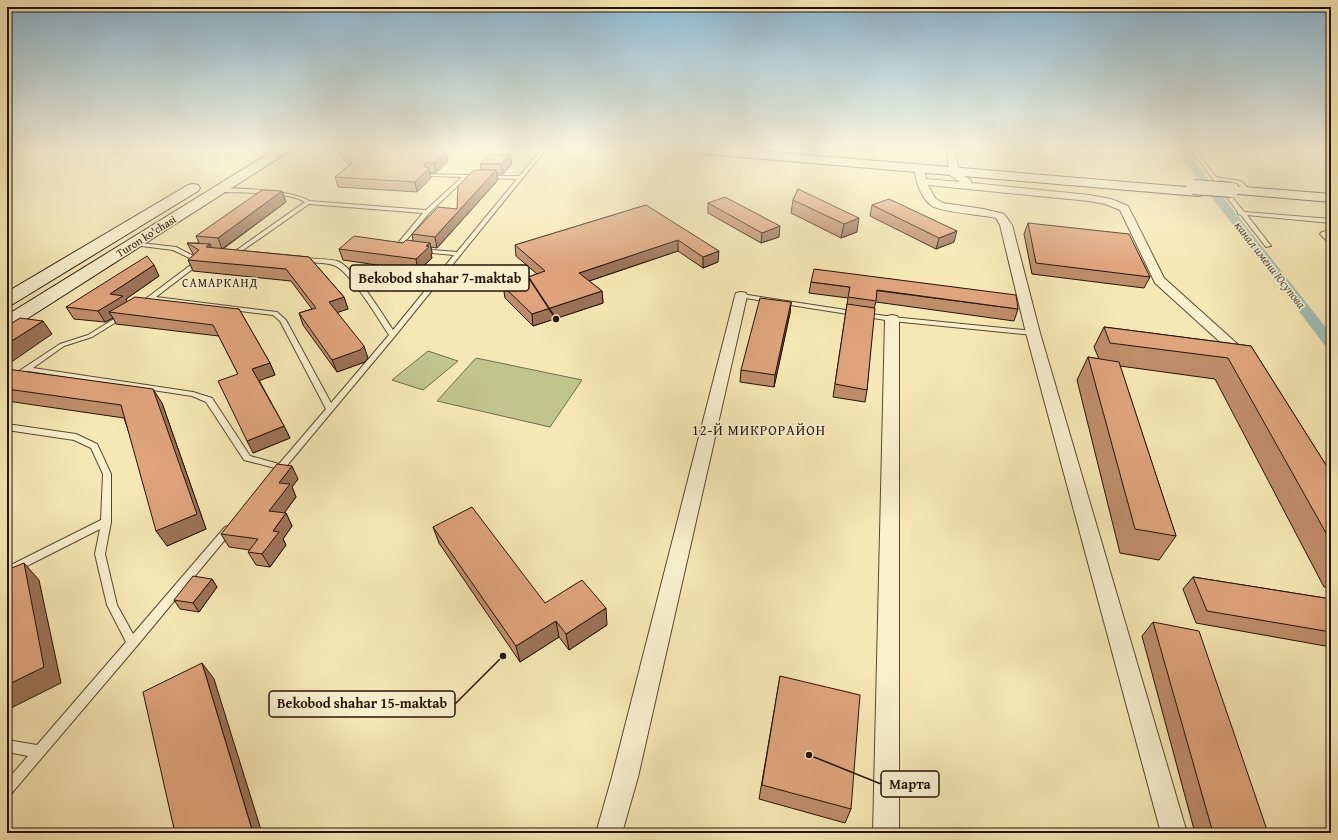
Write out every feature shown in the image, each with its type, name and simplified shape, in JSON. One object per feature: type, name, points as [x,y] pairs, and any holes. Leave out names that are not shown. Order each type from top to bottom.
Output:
[{"type":"main road","name":"Turon ko'chasi","points":[[7,300],[195,188]]},
{"type":"main road","name":"Turon ko'chasi","points":[[7,323],[222,188]]},
{"type":"main road","points":[[1186,188],[1331,198]]},
{"type":"main road","points":[[1239,192],[1331,204]]},
{"type":"street","points":[[926,188],[933,204],[1000,216],[1006,225],[1033,334],[1174,833]]},
{"type":"street","points":[[1000,188],[1089,198],[1107,201],[1124,208],[1159,280],[1245,356],[1254,370]]},
{"type":"street","points":[[1331,233],[1326,234],[1331,239]]},
{"type":"street","points":[[609,833],[625,778],[741,296]]},
{"type":"street","points":[[886,833],[892,319]]},
{"type":"lane","points":[[453,188],[427,212],[401,243],[404,247],[459,254]]},
{"type":"lane","points":[[271,480],[393,335],[512,188]]},
{"type":"lane","points":[[1223,188],[1240,213],[1268,246]]},
{"type":"lane","points":[[219,190],[295,196],[306,198],[308,202]]},
{"type":"lane","points":[[234,254],[308,202],[427,212]]},
{"type":"lane","points":[[1240,213],[1331,222]]},
{"type":"lane","points":[[134,243],[196,250]]},
{"type":"lane","points":[[7,382],[62,345],[90,336],[151,298],[200,261],[174,248]]},
{"type":"lane","points":[[227,253],[242,254]]},
{"type":"lane","points":[[296,259],[336,263],[340,266],[350,276],[393,335]]},
{"type":"lane","points":[[741,296],[892,319],[1033,334]]},
{"type":"lane","points":[[151,298],[274,313],[283,320],[330,409]]},
{"type":"lane","points":[[26,369],[193,394],[209,400],[247,458],[281,467]]},
{"type":"lane","points":[[7,427],[76,437],[94,446],[107,474],[106,522],[100,554],[112,604],[132,644]]},
{"type":"lane","points":[[7,572],[106,522]]},
{"type":"lane","points":[[7,790],[235,522]]},
{"type":"lane","points":[[7,746],[40,752]]},
{"type":"green space","points":[[428,351],[458,361],[423,390],[392,380]]},
{"type":"green space","points":[[476,358],[582,380],[550,427],[437,401]]},
{"type":"building","points":[[458,188],[479,188],[435,237],[412,234],[438,207],[457,209]]},
{"type":"building","points":[[798,189],[859,218],[844,224],[793,200]]},
{"type":"building","points":[[262,190],[282,191],[218,238],[196,236]]},
{"type":"building","points":[[725,197],[780,226],[762,233],[708,203]]},
{"type":"building","points":[[889,199],[957,231],[939,238],[872,205]]},
{"type":"building","points":[[646,205],[719,251],[703,257],[678,240],[579,273],[602,291],[532,314],[503,286],[545,271],[515,245]]},
{"type":"building","points":[[1028,223],[1129,234],[1150,277],[1036,263]]},
{"type":"building","points":[[354,236],[403,243],[406,240],[430,243],[426,246],[429,247],[416,259],[339,249]]},
{"type":"building","points":[[187,243],[210,244],[206,247],[309,257],[344,297],[329,302],[364,346],[360,350],[332,360],[299,313],[316,308],[286,269],[188,260],[199,250]]},
{"type":"building","points":[[147,256],[154,265],[110,294],[123,296],[98,311],[66,307]]},
{"type":"building","points":[[814,269],[1016,295],[1018,309],[877,290],[876,301],[848,297],[850,287],[811,282]]},
{"type":"building","points":[[135,297],[239,309],[270,363],[252,369],[284,426],[247,441],[218,381],[238,374],[213,325],[109,312]]},
{"type":"building","points":[[760,298],[791,302],[775,375],[741,370]]},
{"type":"building","points":[[847,304],[875,308],[867,390],[835,384]]},
{"type":"building","points":[[20,318],[43,321],[7,344],[7,326]]},
{"type":"building","points":[[1104,327],[1251,346],[1331,473],[1331,542],[1228,358],[1110,343]]},
{"type":"building","points":[[1088,357],[1119,362],[1176,536],[1135,529]]},
{"type":"building","points":[[7,369],[153,389],[197,514],[156,531],[121,405],[7,389]]},
{"type":"building","points":[[277,464],[292,466],[279,483],[290,484],[269,511],[286,513],[273,531],[279,532],[262,554],[248,552],[258,539],[221,534]]},
{"type":"building","points":[[472,507],[545,603],[582,580],[606,608],[566,634],[556,621],[516,646],[433,527]]},
{"type":"building","points":[[24,563],[44,667],[7,685],[7,570]]},
{"type":"building","points":[[193,576],[212,579],[193,603],[174,600]]},
{"type":"building","points":[[1193,577],[1331,599],[1331,632],[1207,611]]},
{"type":"building","points":[[1153,622],[1199,631],[1268,833],[1213,833]]},
{"type":"building","points":[[202,663],[253,833],[175,833],[143,692]]},
{"type":"building","points":[[780,676],[860,695],[851,809],[762,785]]},
{"type":"waterway","name":"канал имени Юсупова","points":[[1210,188],[1331,344]]},
{"type":"place","name":"Bekobod shahar 7-maktab","points":[[556,319]]},
{"type":"place","name":"Bekobod shahar 15-maktab","points":[[503,656]]},
{"type":"place","name":"Марта","points":[[809,755]]},
{"type":"district","name":"САМАРКАНД","points":[[220,283]]},
{"type":"district","name":"12-Й МИКРОРАЙОН","points":[[759,430]]}]
